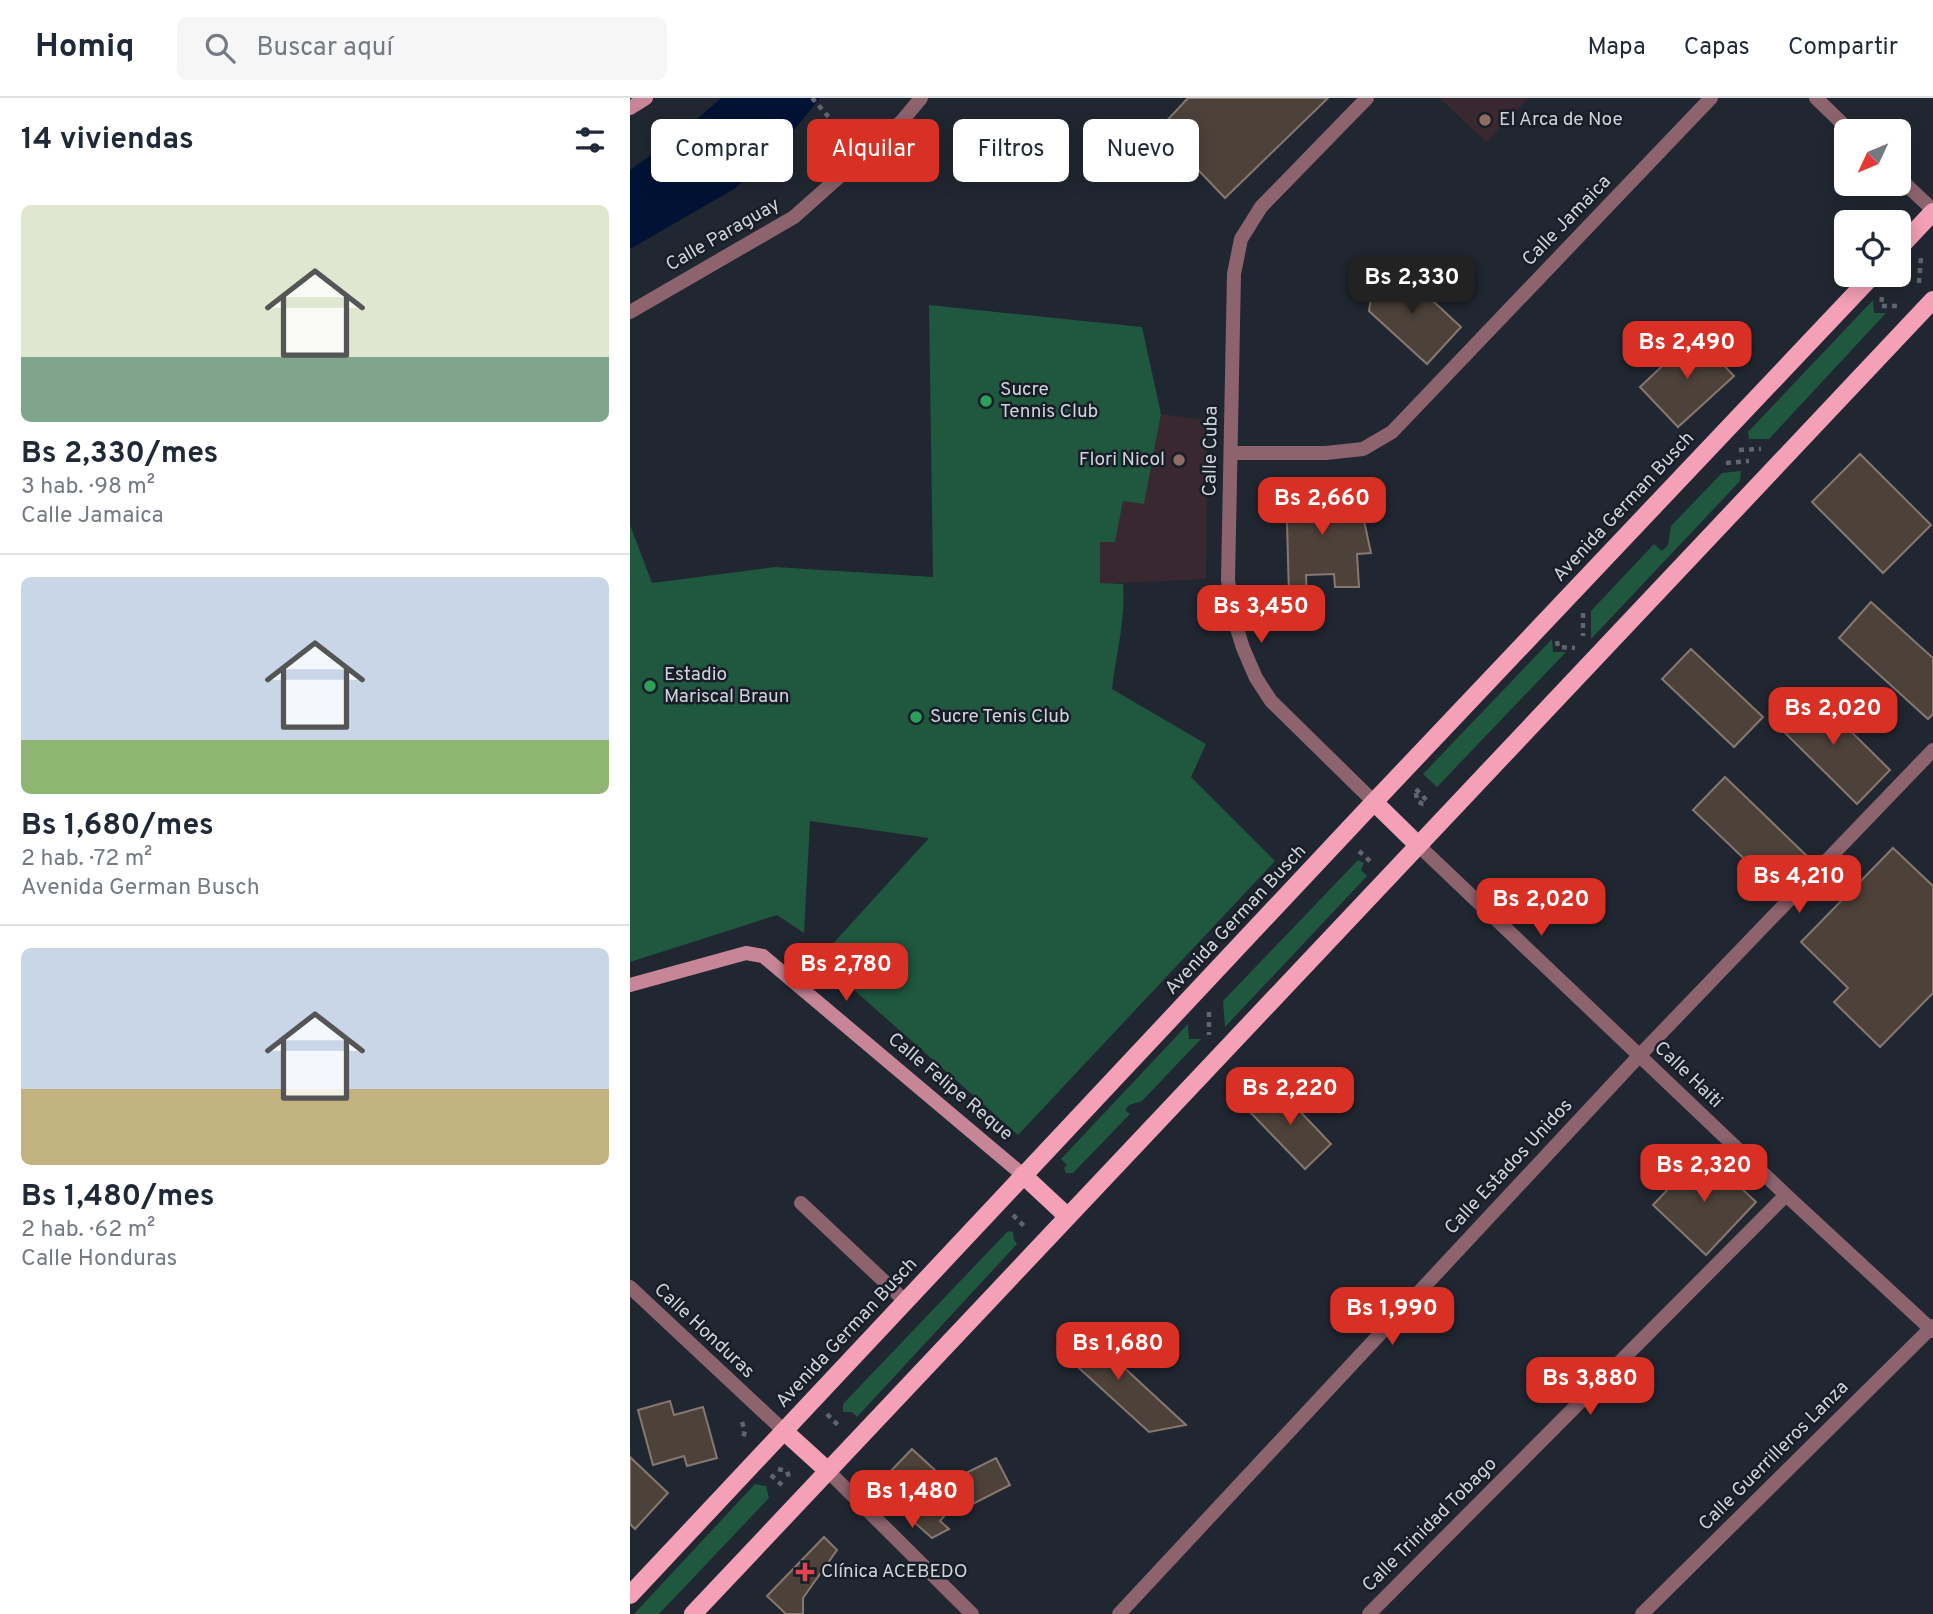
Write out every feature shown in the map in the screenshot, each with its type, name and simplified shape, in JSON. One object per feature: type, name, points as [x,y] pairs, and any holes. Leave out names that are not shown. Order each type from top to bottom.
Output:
[{"type":"main road","points":[[630,108],[646,98]]},
{"type":"main road","points":[[1911,235],[1933,211]]},
{"type":"main road","name":"Avenida German Busch","points":[[630,1595],[1862,287]]},
{"type":"main road","points":[[693,1614],[1933,300]]},
{"type":"main road","points":[[1374,802],[1418,845]]},
{"type":"main road","name":"Calle Felipe Reque","points":[[630,985],[746,953],[763,956],[1023,1175]]},
{"type":"main road","points":[[1023,1175],[1067,1216]]},
{"type":"main road","points":[[784,1431],[828,1471]]},
{"type":"street","name":"Calle Paraguay","points":[[630,312],[794,217],[902,121],[921,98]]},
{"type":"street","name":"Calle Cuba","points":[[1367,98],[1261,207],[1241,239],[1234,274],[1228,580],[1233,616],[1243,648],[1256,678],[1271,701],[1374,802]]},
{"type":"street","name":"Calle Jamaica","points":[[1231,453],[1326,453],[1363,449],[1392,432],[1711,98]]},
{"type":"street","points":[[1816,98],[1838,119]]},
{"type":"street","points":[[1911,190],[1933,211]]},
{"type":"street","name":"Calle Estados Unidos","points":[[1119,1614],[1639,1056],[1933,750]]},
{"type":"street","name":"Calle Haiti","points":[[1418,845],[1786,1195],[1932,1328]]},
{"type":"street","name":"Calle Trinidad Tobago","points":[[1369,1614],[1786,1195]]},
{"type":"street","points":[[801,1203],[905,1301]]},
{"type":"street","name":"Calle Honduras","points":[[633,1293],[784,1431]]},
{"type":"street","name":"Calle Guerrilleros Lanza","points":[[1642,1614],[1932,1328]]},
{"type":"street","points":[[828,1471],[972,1614]]},
{"type":"path","points":[[812,98],[830,119]]},
{"type":"path","points":[[1911,266],[1921,256],[1919,287]]},
{"type":"path","points":[[1882,296],[1881,306],[1900,306]]},
{"type":"path","points":[[1758,455],[1764,449]]},
{"type":"path","points":[[1716,473],[1726,463],[1752,461]]},
{"type":"path","points":[[1557,640],[1558,647],[1577,648],[1583,640],[1583,612],[1574,622]]},
{"type":"path","points":[[1412,786],[1432,806]]},
{"type":"path","points":[[1350,861],[1357,849],[1376,867]]},
{"type":"path","points":[[1200,1044],[1210,1034],[1209,1009]]},
{"type":"path","points":[[1010,1212],[1030,1231]]},
{"type":"path","points":[[824,1412],[844,1431]]},
{"type":"path","points":[[767,1472],[788,1492]]},
{"type":"shaded area","name":"El Arca de Noe","points":[[1440,98],[1529,98],[1486,142]]},
{"type":"shaded area","name":"Flori Nicol","points":[[1161,414],[1207,420],[1206,579],[1100,584],[1099,541],[1115,542],[1123,500],[1144,503]]},
{"type":"green space","points":[[1873,300],[1874,313],[1886,313],[1769,439],[1749,439],[1748,432]]},
{"type":"green space","name":"Sucre Tenis Club","points":[[929,305],[1142,327],[1161,414],[1144,504],[1123,501],[1115,542],[1100,542],[1100,583],[1123,584],[1122,623],[1112,689],[1206,744],[1191,777],[1275,861],[1018,1135],[819,959],[929,838],[810,821],[804,933],[777,915],[630,962],[630,525],[652,583],[775,567],[933,577]]},
{"type":"green space","points":[[1741,471],[1740,481],[1591,639],[1591,611],[1654,544],[1662,551],[1668,545],[1671,526],[1722,473]]},
{"type":"green space","points":[[1552,639],[1553,652],[1566,652],[1437,787],[1423,774]]},
{"type":"green space","points":[[1358,860],[1364,863],[1361,870],[1367,876],[1225,1027],[1223,1001]]},
{"type":"green space","points":[[1188,1024],[1189,1039],[1201,1039],[1142,1101],[1129,1105],[1125,1110],[1130,1114],[1073,1173],[1066,1173],[1064,1168],[1067,1165],[1061,1159]]},
{"type":"green space","points":[[1008,1231],[1013,1232],[1017,1244],[857,1417],[852,1412],[843,1412],[843,1404]]},
{"type":"green space","points":[[755,1484],[766,1486],[769,1498],[659,1614],[634,1614]]},
{"type":"water","points":[[721,98],[820,98],[793,131],[793,119],[697,119]]},
{"type":"water","points":[[651,156],[651,182],[742,182],[630,249],[630,170]]},
{"type":"building","points":[[1188,98],[1328,98],[1225,198],[1199,171],[1199,119],[1168,119]]},
{"type":"building","points":[[1403,273],[1461,327],[1427,364],[1369,311],[1372,291],[1386,276]]},
{"type":"building","points":[[1695,335],[1734,376],[1678,427],[1640,387]]},
{"type":"building","points":[[1860,454],[1931,525],[1883,573],[1812,502]]},
{"type":"building","points":[[1342,484],[1342,517],[1363,516],[1371,553],[1357,554],[1359,587],[1335,587],[1334,574],[1306,575],[1307,595],[1289,596],[1286,485]]},
{"type":"building","points":[[1871,602],[1933,658],[1933,714],[1928,719],[1839,638]]},
{"type":"building","points":[[1691,649],[1763,717],[1734,747],[1662,679]]},
{"type":"building","points":[[1808,689],[1890,770],[1857,804],[1775,723]]},
{"type":"building","points":[[1725,777],[1807,856],[1776,889],[1693,810]]},
{"type":"building","points":[[1893,848],[1933,886],[1933,993],[1880,1047],[1834,1002],[1848,988],[1801,942]]},
{"type":"building","points":[[1275,1085],[1331,1144],[1305,1169],[1249,1111]]},
{"type":"building","points":[[1703,1152],[1756,1202],[1706,1255],[1653,1205]]},
{"type":"building","points":[[1078,1325],[1186,1425],[1149,1432],[1057,1348]]},
{"type":"building","points":[[670,1401],[674,1415],[703,1407],[717,1458],[687,1466],[684,1456],[653,1465],[638,1410]]},
{"type":"building","points":[[912,1449],[948,1482],[996,1458],[1010,1485],[961,1510],[959,1507],[946,1514],[940,1521],[949,1529],[932,1538],[913,1521],[923,1511],[886,1476]]},
{"type":"building","points":[[630,1457],[668,1493],[635,1529],[630,1524]]},
{"type":"building","points":[[824,1537],[837,1550],[803,1598],[803,1614],[786,1614],[767,1596]]},
{"type":"place","name":"El Arca de Noe","points":[[1485,120]]},
{"type":"place","name":"Sucre Tennis Club","points":[[986,401]]},
{"type":"place","name":"Flori Nicol","points":[[1179,460]]},
{"type":"place","name":"Estadio Mariscal Braun","points":[[650,686]]},
{"type":"place","name":"Sucre Tenis Club","points":[[916,717]]},
{"type":"place","name":"Clínica ACEBEDO","points":[[805,1572]]}]
